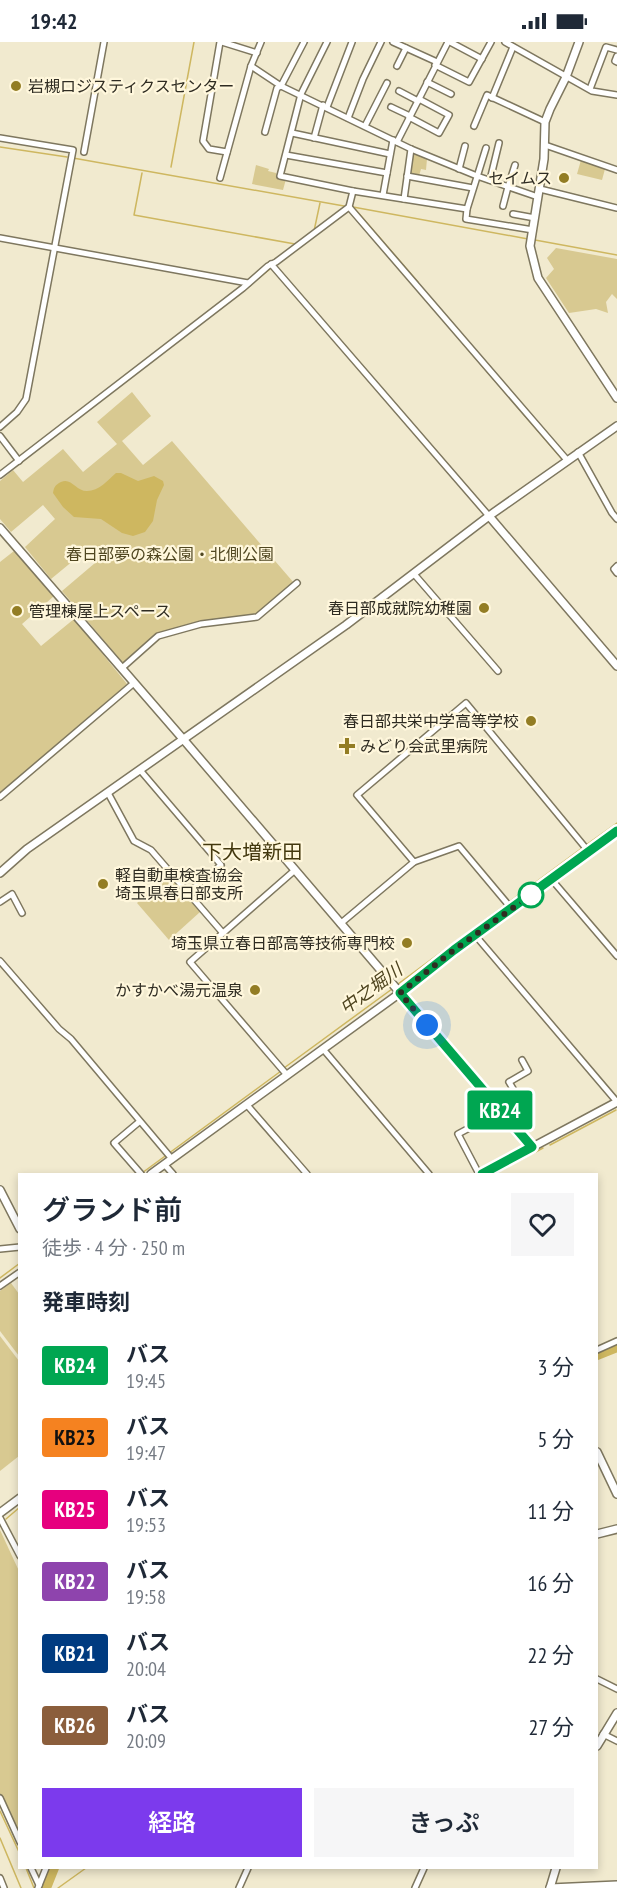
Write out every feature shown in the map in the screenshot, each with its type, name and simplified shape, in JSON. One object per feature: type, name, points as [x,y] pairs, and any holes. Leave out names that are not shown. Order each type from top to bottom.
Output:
[{"type":"street","points":[[84,152],[104,42]]},
{"type":"street","points":[[227,152],[209,148],[203,141],[221,42],[257,53]]},
{"type":"street","points":[[220,178],[251,66],[261,42]]},
{"type":"street","points":[[266,132],[277,88],[281,86],[304,42]]},
{"type":"street","points":[[327,42],[301,94],[280,176],[352,191],[467,209]]},
{"type":"street","points":[[314,138],[352,42]]},
{"type":"street","points":[[348,118],[381,42]]},
{"type":"street","points":[[393,42],[408,46],[469,82],[491,42]]},
{"type":"street","points":[[383,195],[390,154],[395,141],[449,42],[482,59]]},
{"type":"street","points":[[505,42],[590,89],[617,95]]},
{"type":"street","points":[[579,42],[546,122],[540,189],[530,246],[538,278],[617,398]]},
{"type":"street","points":[[397,66],[408,46]]},
{"type":"street","points":[[590,89],[606,46],[617,50]]},
{"type":"street","points":[[492,98],[513,47]]},
{"type":"street","points":[[617,56],[615,61],[617,63]]},
{"type":"street","points":[[251,66],[281,86],[411,149],[477,176],[538,197]]},
{"type":"street","points":[[427,82],[451,94]]},
{"type":"street","points":[[365,126],[387,83]]},
{"type":"street","points":[[391,107],[439,133],[449,115],[399,91]]},
{"type":"street","points":[[474,126],[487,95],[546,122]]},
{"type":"street","points":[[292,133],[390,154]]},
{"type":"street","points":[[0,138],[72,150],[26,399],[17,412],[0,428]]},
{"type":"street","points":[[490,180],[499,142]]},
{"type":"street","points":[[544,145],[617,170]]},
{"type":"street","points":[[459,169],[465,146]]},
{"type":"street","points":[[486,148],[466,219],[533,230]]},
{"type":"street","points":[[404,199],[411,149]]},
{"type":"street","points":[[286,155],[387,172]]},
{"type":"street","points":[[503,206],[515,165]]},
{"type":"street","points":[[407,176],[473,188]]},
{"type":"street","points":[[540,189],[617,208]]},
{"type":"street","points":[[0,476],[348,207],[352,191]]},
{"type":"street","points":[[348,207],[567,460]]},
{"type":"street","points":[[513,214],[535,218]]},
{"type":"street","points":[[0,238],[248,283]]},
{"type":"street","points":[[272,264],[617,666]]},
{"type":"street","points":[[0,873],[27,849],[346,625],[489,516],[617,426]]},
{"type":"street","points":[[0,436],[19,461]]},
{"type":"street","points":[[578,452],[617,519]]},
{"type":"street","points":[[0,528],[532,1147]]},
{"type":"street","points":[[617,566],[614,569],[617,573]]},
{"type":"street","points":[[414,574],[498,671]]},
{"type":"street","points":[[122,668],[158,636],[201,624],[257,617],[297,583]]},
{"type":"street","points":[[0,797],[134,683]]},
{"type":"street","points":[[414,862],[357,795],[466,703],[589,852]]},
{"type":"street","points":[[140,770],[221,865],[188,893]]},
{"type":"street","points":[[108,793],[134,841],[151,850],[222,932]]},
{"type":"street","points":[[153,1173],[247,1105],[284,1072],[323,1049],[617,831]]},
{"type":"street","points":[[340,924],[414,862],[459,846],[512,908]]},
{"type":"street","points":[[284,1072],[190,962],[295,870]]},
{"type":"street","points":[[552,880],[617,956]]},
{"type":"street","points":[[0,902],[12,894],[22,913]]},
{"type":"street","points":[[475,935],[617,1102],[483,1173]]},
{"type":"street","points":[[0,962],[70,1039],[172,1160]]},
{"type":"street","points":[[323,1049],[428,1173]]},
{"type":"street","points":[[480,1173],[458,1134],[499,1109],[514,1092],[509,1082],[528,1071],[522,1060]]},
{"type":"street","points":[[247,1105],[307,1173]]},
{"type":"street","points":[[139,1122],[114,1143],[140,1173]]},
{"type":"street","points":[[165,1165],[172,1173]]},
{"type":"street","points":[[0,1190],[18,1225]]},
{"type":"street","points":[[0,1249],[18,1247]]},
{"type":"street","points":[[0,1286],[18,1273]]},
{"type":"street","points":[[598,1350],[617,1341]]},
{"type":"street","points":[[598,1454],[617,1494]]},
{"type":"street","points":[[18,1500],[0,1515],[18,1552]]},
{"type":"street","points":[[598,1534],[617,1529]]},
{"type":"street","points":[[598,1680],[617,1689]]},
{"type":"street","points":[[617,1713],[600,1735],[617,1741]]},
{"type":"street","points":[[0,1798],[18,1838]]},
{"type":"street","points":[[31,1869],[38,1887]]},
{"type":"street","points":[[38,1887],[46,1869]]},
{"type":"street","points":[[239,1888],[248,1869]]},
{"type":"street","points":[[415,1888],[424,1869]]},
{"type":"street","points":[[556,1869],[550,1888],[617,1886]]},
{"type":"street","points":[[0,1878],[2,1886]]},
{"type":"green space","points":[[415,154],[427,159],[426,170],[421,169],[419,176],[410,174]]},
{"type":"green space","points":[[581,160],[605,169],[602,180],[577,174]]},
{"type":"green space","points":[[256,165],[269,169],[268,171],[276,173],[278,177],[286,179],[283,190],[252,184]]},
{"type":"green space","points":[[556,248],[617,259],[617,299],[612,294],[606,302],[608,313],[596,309],[569,313],[546,278],[554,269],[547,258]]},
{"type":"green space","name":"春日部夢の森公園・北側公園","points":[[132,392],[151,416],[122,441],[143,465],[172,441],[294,583],[256,616],[158,635],[124,664],[62,591],[95,563],[85,551],[51,579],[25,547],[55,519],[43,505],[11,532],[0,519],[0,481],[13,470],[23,482],[63,449],[83,472],[117,444],[97,422]]},
{"type":"green space","points":[[14,551],[54,596],[22,624],[41,646],[74,619],[127,684],[0,794],[0,562]]},
{"type":"green space","points":[[168,875],[200,912],[169,940],[137,903]]},
{"type":"green space","points":[[11,1283],[18,1293],[18,1355],[0,1331],[0,1291]]},
{"type":"green space","points":[[0,1336],[18,1360],[18,1457],[0,1471]]},
{"type":"green space","points":[[0,1530],[18,1569],[18,1844],[0,1803]]},
{"type":"shaded area","points":[[116,473],[138,481],[154,476],[163,481],[164,485],[157,500],[153,521],[145,532],[133,536],[122,533],[101,519],[74,517],[53,493],[56,485],[65,481],[80,489],[91,491],[103,485]]},
{"type":"waterway","points":[[171,167],[194,42]]},
{"type":"waterway","points":[[0,147],[67,157]]},
{"type":"waterway","points":[[73,158],[344,206]]},
{"type":"waterway","points":[[142,173],[134,215],[295,244]]},
{"type":"waterway","points":[[314,231],[320,203]]},
{"type":"waterway","points":[[353,207],[528,239]]},
{"type":"waterway","points":[[355,209],[418,282]]},
{"type":"waterway","points":[[535,240],[617,255]]},
{"type":"waterway","points":[[274,260],[279,257]]},
{"type":"waterway","points":[[259,278],[270,269]]},
{"type":"waterway","points":[[421,287],[456,327]]},
{"type":"waterway","points":[[448,326],[561,458]]},
{"type":"waterway","name":"中之堀川","points":[[586,845],[617,823]]},
{"type":"waterway","name":"中之堀川","points":[[509,902],[582,848]]},
{"type":"waterway","name":"中之堀川","points":[[398,984],[505,905]]},
{"type":"waterway","name":"中之堀川","points":[[284,1068],[392,989]]},
{"type":"waterway","name":"中之堀川","points":[[142,1173],[281,1071]]},
{"type":"waterway","points":[[550,1145],[616,1110]]},
{"type":"waterway","points":[[496,1173],[543,1148]]},
{"type":"waterway","name":"中之堀川","points":[[0,1278],[18,1264]]},
{"type":"waterway","points":[[598,1355],[617,1347]]},
{"type":"waterway","points":[[6,1519],[18,1509]]},
{"type":"waterway","points":[[0,1811],[18,1850]]},
{"type":"waterway","points":[[0,1838],[21,1888]]},
{"type":"waterway","points":[[26,1869],[34,1888]]},
{"type":"waterway","points":[[46,1888],[54,1869]]},
{"type":"waterway","points":[[58,1888],[85,1869]]},
{"type":"bus line","name":"KB24","points":[[484,1173],[532,1147],[400,993],[454,950],[617,831]]},
{"type":"place","name":"岩槻ロジスティクスセンター","points":[[16,86]]},
{"type":"place","name":"セイムス","points":[[564,178]]},
{"type":"place","name":"春日部成就院幼稚園","points":[[484,608]]},
{"type":"place","name":"管理棟屋上スペース","points":[[17,611]]},
{"type":"place","name":"春日部共栄中学高等学校","points":[[531,721]]},
{"type":"place","name":"みどり会武里病院","points":[[347,746]]},
{"type":"place","name":"軽自動車検査協会 埼玉県春日部支所","points":[[103,884]]},
{"type":"place","name":"埼玉県立春日部高等技術専門校","points":[[407,943]]},
{"type":"place","name":"かすかべ湯元温泉","points":[[255,990]]},
{"type":"district","name":"下大増新田","points":[[252,852]]},
{"type":"route","points":[[427,1025],[400,993],[454,950],[531,895]]}]
